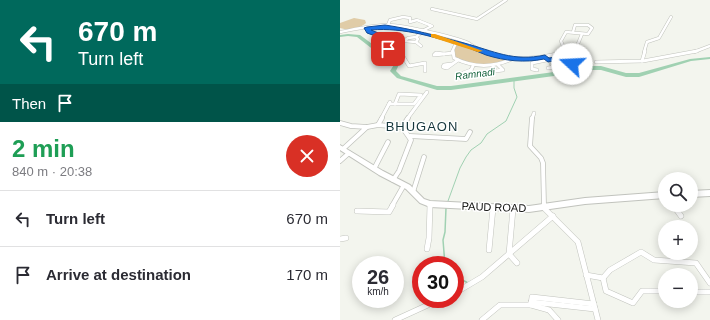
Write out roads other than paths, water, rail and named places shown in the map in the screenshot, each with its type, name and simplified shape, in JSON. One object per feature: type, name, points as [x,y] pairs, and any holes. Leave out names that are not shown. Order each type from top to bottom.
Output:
[{"type":"main road","name":"PAUD ROAD","points":[[344,150],[393,180],[404,185],[422,201],[430,204],[513,209],[544,208],[585,201],[658,196]]},
{"type":"main road","points":[[698,194],[710,193]]},
{"type":"street","points":[[432,9],[477,20],[506,0]]},
{"type":"street","points":[[388,25],[390,20],[403,17],[410,18],[410,21],[417,20],[432,26],[421,32],[416,38],[418,39],[416,42]]},
{"type":"street","points":[[642,61],[647,42],[659,38],[671,17]]},
{"type":"street","points":[[571,50],[563,46],[561,39],[566,32],[588,34],[592,28],[588,25],[577,24],[573,32]]},
{"type":"street","points":[[340,32],[388,25],[471,44],[473,47]]},
{"type":"street","points":[[340,32],[379,26],[421,32],[473,47],[488,54],[513,59],[536,58],[569,52],[577,47],[582,34]]},
{"type":"street","points":[[367,28],[369,32],[384,37],[382,42],[388,49],[401,53],[409,66],[425,63],[425,71]]},
{"type":"street","points":[[404,41],[408,38],[416,38]]},
{"type":"street","points":[[395,43],[404,41],[416,42],[421,46]]},
{"type":"street","points":[[456,43],[453,53],[454,58],[466,65],[482,67],[493,66],[513,59]]},
{"type":"street","points":[[596,62],[619,63],[642,61],[686,54],[710,46]]},
{"type":"street","points":[[444,54],[453,53]]},
{"type":"street","points":[[506,57],[580,55],[582,53]]},
{"type":"street","points":[[546,56],[549,62]]},
{"type":"street","points":[[538,70],[532,69],[532,63],[549,62],[569,58],[572,63],[568,66]]},
{"type":"street","points":[[451,64],[458,60]]},
{"type":"street","points":[[493,66],[495,71],[503,70],[498,65]]},
{"type":"street","points":[[471,70],[473,66]]},
{"type":"street","points":[[548,68],[555,67]]},
{"type":"street","points":[[340,122],[351,126],[402,126],[427,92]]},
{"type":"street","points":[[378,125],[389,103],[395,104],[414,104],[421,95],[399,94],[395,104]]},
{"type":"street","points":[[534,112],[531,120],[530,146],[543,162],[544,208],[578,242],[598,320]]},
{"type":"street","points":[[402,126],[406,133],[410,136],[466,139],[470,132]]},
{"type":"street","points":[[340,162],[344,150],[367,127]]},
{"type":"street","points":[[393,180],[399,171],[411,140],[410,136]]},
{"type":"street","points":[[374,168],[388,142]]},
{"type":"street","points":[[413,192],[424,157]]},
{"type":"street","points":[[357,211],[389,212],[404,185]]},
{"type":"street","points":[[427,250],[430,237],[430,204]]},
{"type":"street","points":[[489,250],[493,208]]},
{"type":"street","points":[[513,209],[509,254],[517,263]]},
{"type":"street","points":[[678,212],[681,216]]},
{"type":"street","points":[[464,288],[481,278],[537,228],[553,216]]},
{"type":"street","points":[[603,278],[610,270],[641,252],[654,260],[696,263],[710,283]]},
{"type":"street","points":[[586,275],[603,278]]},
{"type":"street","points":[[603,278],[606,290],[633,302],[642,291],[658,292]]},
{"type":"street","points":[[698,292],[710,292]]},
{"type":"street","points":[[482,320],[500,305],[531,301],[594,307]]},
{"type":"street","points":[[531,301],[549,310],[558,320]]},
{"type":"street","points":[[395,320],[421,308]]},
{"type":"waterway","name":"Ramnadi","points":[[340,36],[358,36],[377,50],[396,55],[399,60],[393,71],[399,77],[437,88],[451,88],[554,74],[585,68],[601,68],[626,75],[639,75],[690,60],[710,58]]},
{"type":"waterway","points":[[448,201],[460,168],[471,150],[481,143],[487,134],[506,121],[517,97],[514,88],[514,80]]},
{"type":"waterway","points":[[444,256],[443,240],[445,232],[446,208]]},
{"type":"waterway","points":[[464,281],[468,283]]},
{"type":"tunnel","points":[[550,63],[552,67]]},
{"type":"district","name":"BHUGAON","points":[[422,126]]}]
